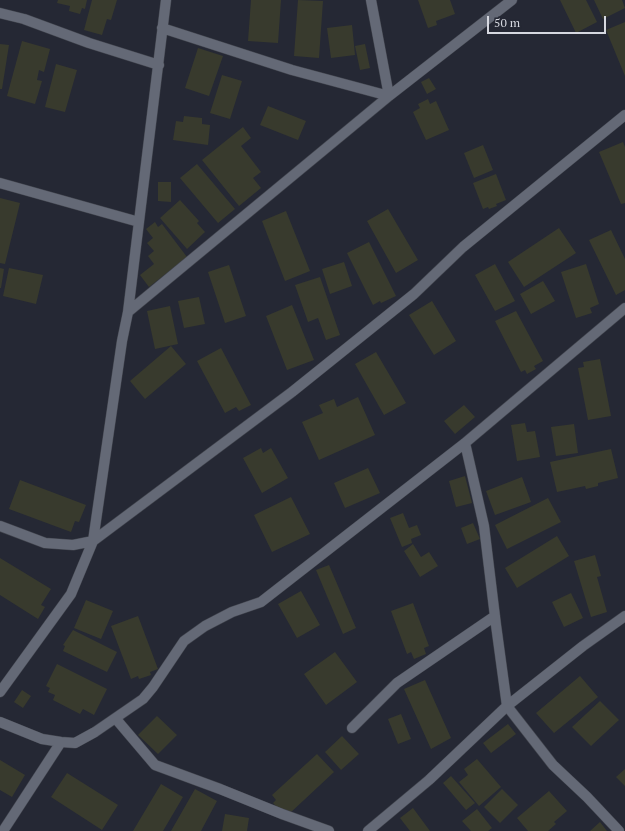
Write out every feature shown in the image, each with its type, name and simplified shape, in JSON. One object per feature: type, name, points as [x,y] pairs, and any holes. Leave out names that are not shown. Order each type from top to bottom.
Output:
[{"type":"street","points":[[0,692],[71,594],[94,542],[122,340],[128,312],[166,0]]},
{"type":"street","points":[[371,0],[389,96]]},
{"type":"street","points":[[128,312],[389,96],[512,0]]},
{"type":"street","points":[[0,13],[24,19],[89,43],[159,65]]},
{"type":"street","points":[[162,28],[292,70],[389,96]]},
{"type":"street","points":[[0,526],[45,543],[72,545],[94,542],[292,392],[414,294],[463,247],[625,114]]},
{"type":"street","points":[[0,183],[139,222]]},
{"type":"street","points":[[0,722],[42,739],[75,743],[116,719],[143,698],[153,687],[184,641],[205,626],[232,612],[261,602],[465,443],[625,308]]},
{"type":"street","points":[[465,443],[484,526],[507,706],[553,765],[620,831],[625,828]]},
{"type":"street","points":[[352,728],[397,683],[495,616]]},
{"type":"street","points":[[368,831],[429,780],[507,706],[582,646],[625,616]]},
{"type":"street","points":[[116,719],[155,765],[329,831]]},
{"type":"street","points":[[3,831],[61,742]]},
{"type":"building","points":[[58,0],[87,0],[85,9],[82,8],[80,14],[69,11],[70,6],[57,3]]},
{"type":"building","points":[[92,0],[117,0],[111,20],[107,19],[102,35],[84,30]]},
{"type":"building","points":[[251,0],[281,0],[278,43],[248,41]]},
{"type":"building","points":[[298,0],[323,1],[319,58],[294,56]]},
{"type":"building","points":[[418,0],[450,0],[455,14],[436,21],[437,25],[428,28]]},
{"type":"building","points":[[560,0],[586,0],[597,22],[576,33]]},
{"type":"building","points":[[594,0],[622,0],[625,8],[603,19]]},
{"type":"building","points":[[625,22],[625,76],[606,30]]},
{"type":"building","points":[[352,25],[355,55],[331,58],[327,28]]},
{"type":"building","points":[[22,41],[50,49],[44,72],[39,70],[37,80],[42,81],[35,104],[7,96]]},
{"type":"building","points":[[0,44],[9,45],[2,89],[0,89]]},
{"type":"building","points":[[365,44],[370,68],[360,70],[355,46]]},
{"type":"building","points":[[198,48],[223,56],[209,96],[185,88]]},
{"type":"building","points":[[56,64],[77,70],[65,112],[45,107]]},
{"type":"building","points":[[222,75],[242,81],[230,119],[210,113]]},
{"type":"building","points":[[429,78],[436,89],[427,94],[421,82]]},
{"type":"building","points":[[428,99],[430,104],[436,101],[449,130],[426,140],[413,112],[420,108],[418,104]]},
{"type":"building","points":[[268,106],[306,121],[298,140],[260,125]]},
{"type":"building","points":[[184,116],[202,118],[202,124],[210,125],[208,145],[173,140],[176,121],[183,122]]},
{"type":"building","points":[[243,127],[251,138],[241,146],[261,172],[253,178],[261,188],[239,206],[202,160]]},
{"type":"building","points":[[623,142],[625,147],[625,203],[621,204],[599,152]]},
{"type":"building","points":[[483,145],[493,170],[474,178],[464,153]]},
{"type":"building","points":[[197,164],[235,209],[218,223],[180,178]]},
{"type":"building","points":[[496,174],[506,200],[496,204],[497,206],[489,209],[488,207],[483,209],[473,183]]},
{"type":"building","points":[[158,182],[171,182],[171,202],[158,201]]},
{"type":"building","points":[[0,198],[20,203],[5,264],[0,263]]},
{"type":"building","points":[[180,200],[199,221],[197,223],[205,232],[187,249],[160,218]]},
{"type":"building","points":[[388,209],[418,260],[396,273],[367,221]]},
{"type":"building","points":[[286,211],[310,271],[285,281],[262,221]]},
{"type":"building","points":[[155,222],[158,227],[162,224],[187,257],[149,287],[140,275],[154,264],[148,256],[154,251],[147,243],[153,238],[146,229]]},
{"type":"building","points":[[559,228],[576,253],[524,287],[508,262]]},
{"type":"building","points":[[611,230],[625,259],[625,290],[616,295],[589,240]]},
{"type":"building","points":[[369,242],[396,296],[373,305],[347,253]]},
{"type":"building","points":[[344,262],[352,286],[330,294],[322,269]]},
{"type":"building","points":[[495,264],[515,301],[495,311],[475,275]]},
{"type":"building","points":[[586,264],[599,304],[590,308],[592,313],[576,318],[561,272]]},
{"type":"building","points":[[229,265],[246,316],[225,323],[208,272]]},
{"type":"building","points":[[0,268],[4,269],[1,288],[0,288]]},
{"type":"building","points":[[9,268],[43,275],[36,304],[3,296]]},
{"type":"building","points":[[320,277],[340,335],[326,340],[318,318],[308,322],[295,285]]},
{"type":"building","points":[[543,281],[555,301],[531,314],[520,294]]},
{"type":"building","points":[[199,297],[205,324],[184,328],[178,301]]},
{"type":"building","points":[[432,301],[456,341],[434,355],[409,315]]},
{"type":"building","points":[[292,305],[314,360],[287,370],[266,316]]},
{"type":"building","points":[[170,306],[178,344],[155,349],[147,311]]},
{"type":"building","points":[[516,311],[543,361],[534,366],[536,369],[527,374],[525,370],[521,372],[495,321]]},
{"type":"building","points":[[171,346],[186,364],[145,399],[130,381]]},
{"type":"building","points":[[221,348],[251,405],[239,411],[236,407],[225,413],[197,361]]},
{"type":"building","points":[[376,352],[406,403],[384,415],[355,364]]},
{"type":"building","points":[[600,359],[611,416],[588,420],[578,368],[584,367],[583,362]]},
{"type":"building","points":[[358,397],[375,435],[319,460],[302,422],[323,413],[319,405],[334,399],[337,407]]},
{"type":"building","points":[[464,405],[475,417],[455,434],[444,421]]},
{"type":"building","points":[[525,423],[527,432],[535,431],[540,457],[517,461],[511,425]]},
{"type":"building","points":[[574,424],[578,453],[556,456],[551,427]]},
{"type":"building","points":[[261,448],[263,453],[271,448],[288,478],[262,493],[243,458]]},
{"type":"building","points":[[611,449],[618,478],[598,483],[598,486],[586,489],[585,486],[557,492],[550,462]]},
{"type":"building","points":[[368,468],[380,493],[345,508],[334,483]]},
{"type":"building","points":[[465,476],[472,503],[456,507],[449,481]]},
{"type":"building","points":[[522,477],[531,502],[495,515],[486,491]]},
{"type":"building","points":[[20,480],[86,505],[79,522],[75,521],[71,532],[9,509]]},
{"type":"building","points":[[291,497],[310,534],[272,552],[254,515]]},
{"type":"building","points":[[548,498],[561,522],[507,549],[495,525]]},
{"type":"building","points":[[403,513],[409,528],[417,525],[421,535],[411,539],[412,543],[402,547],[390,518]]},
{"type":"building","points":[[473,523],[480,539],[467,544],[461,528]]},
{"type":"building","points":[[557,536],[569,556],[517,588],[505,568]]},
{"type":"building","points":[[413,544],[421,557],[429,552],[438,566],[420,577],[404,551]]},
{"type":"building","points":[[595,555],[601,576],[597,577],[607,612],[591,617],[574,561]]},
{"type":"building","points":[[0,558],[51,589],[41,605],[45,607],[38,619],[0,595]]},
{"type":"building","points":[[329,565],[356,628],[343,634],[316,570]]},
{"type":"building","points":[[301,591],[320,625],[297,638],[278,604]]},
{"type":"building","points":[[571,593],[583,618],[564,627],[552,602]]},
{"type":"building","points":[[86,600],[113,611],[101,639],[74,628]]},
{"type":"building","points":[[413,603],[429,646],[424,648],[426,654],[414,659],[411,652],[407,654],[391,611]]},
{"type":"building","points":[[138,616],[158,669],[150,672],[151,675],[139,679],[138,676],[131,679],[111,626]]},
{"type":"building","points":[[73,630],[117,652],[107,672],[63,651],[65,646],[63,645]]},
{"type":"building","points":[[335,652],[357,682],[326,705],[304,674]]},
{"type":"building","points":[[57,664],[107,689],[94,715],[83,709],[80,714],[53,700],[55,695],[48,692],[50,688],[46,686]]},
{"type":"building","points":[[580,676],[598,697],[554,733],[536,713]]},
{"type":"building","points":[[425,680],[451,738],[431,749],[404,689]]},
{"type":"building","points":[[22,690],[31,696],[23,708],[14,702]]},
{"type":"building","points":[[600,701],[619,720],[591,746],[572,727]]},
{"type":"building","points":[[401,714],[411,739],[398,744],[388,719]]},
{"type":"building","points":[[157,716],[177,735],[158,754],[138,735]]},
{"type":"building","points":[[508,724],[516,734],[491,753],[483,743]]},
{"type":"building","points":[[342,736],[359,754],[341,770],[325,752]]},
{"type":"building","points":[[317,754],[334,772],[289,814],[283,814],[273,803],[276,800],[272,795]]},
{"type":"building","points":[[477,759],[501,787],[479,806],[459,782],[468,775],[464,769]]},
{"type":"building","points":[[0,760],[25,775],[12,797],[0,790]]},
{"type":"building","points":[[625,769],[625,786],[616,777]]},
{"type":"building","points":[[67,773],[118,805],[102,830],[51,797]]},
{"type":"building","points":[[451,776],[475,803],[466,810],[443,783]]},
{"type":"building","points":[[161,784],[183,797],[163,831],[133,831]]},
{"type":"building","points":[[195,789],[217,801],[201,831],[171,831]]},
{"type":"building","points":[[502,789],[518,805],[500,823],[484,807]]},
{"type":"building","points":[[549,791],[567,811],[554,822],[556,824],[548,831],[528,831],[517,818]]},
{"type":"building","points":[[413,808],[430,831],[410,831],[400,818]]},
{"type":"building","points":[[477,809],[492,828],[488,831],[471,831],[462,821]]},
{"type":"building","points":[[225,814],[249,818],[247,831],[222,831]]},
{"type":"building","points":[[600,822],[607,831],[590,831]]}]
